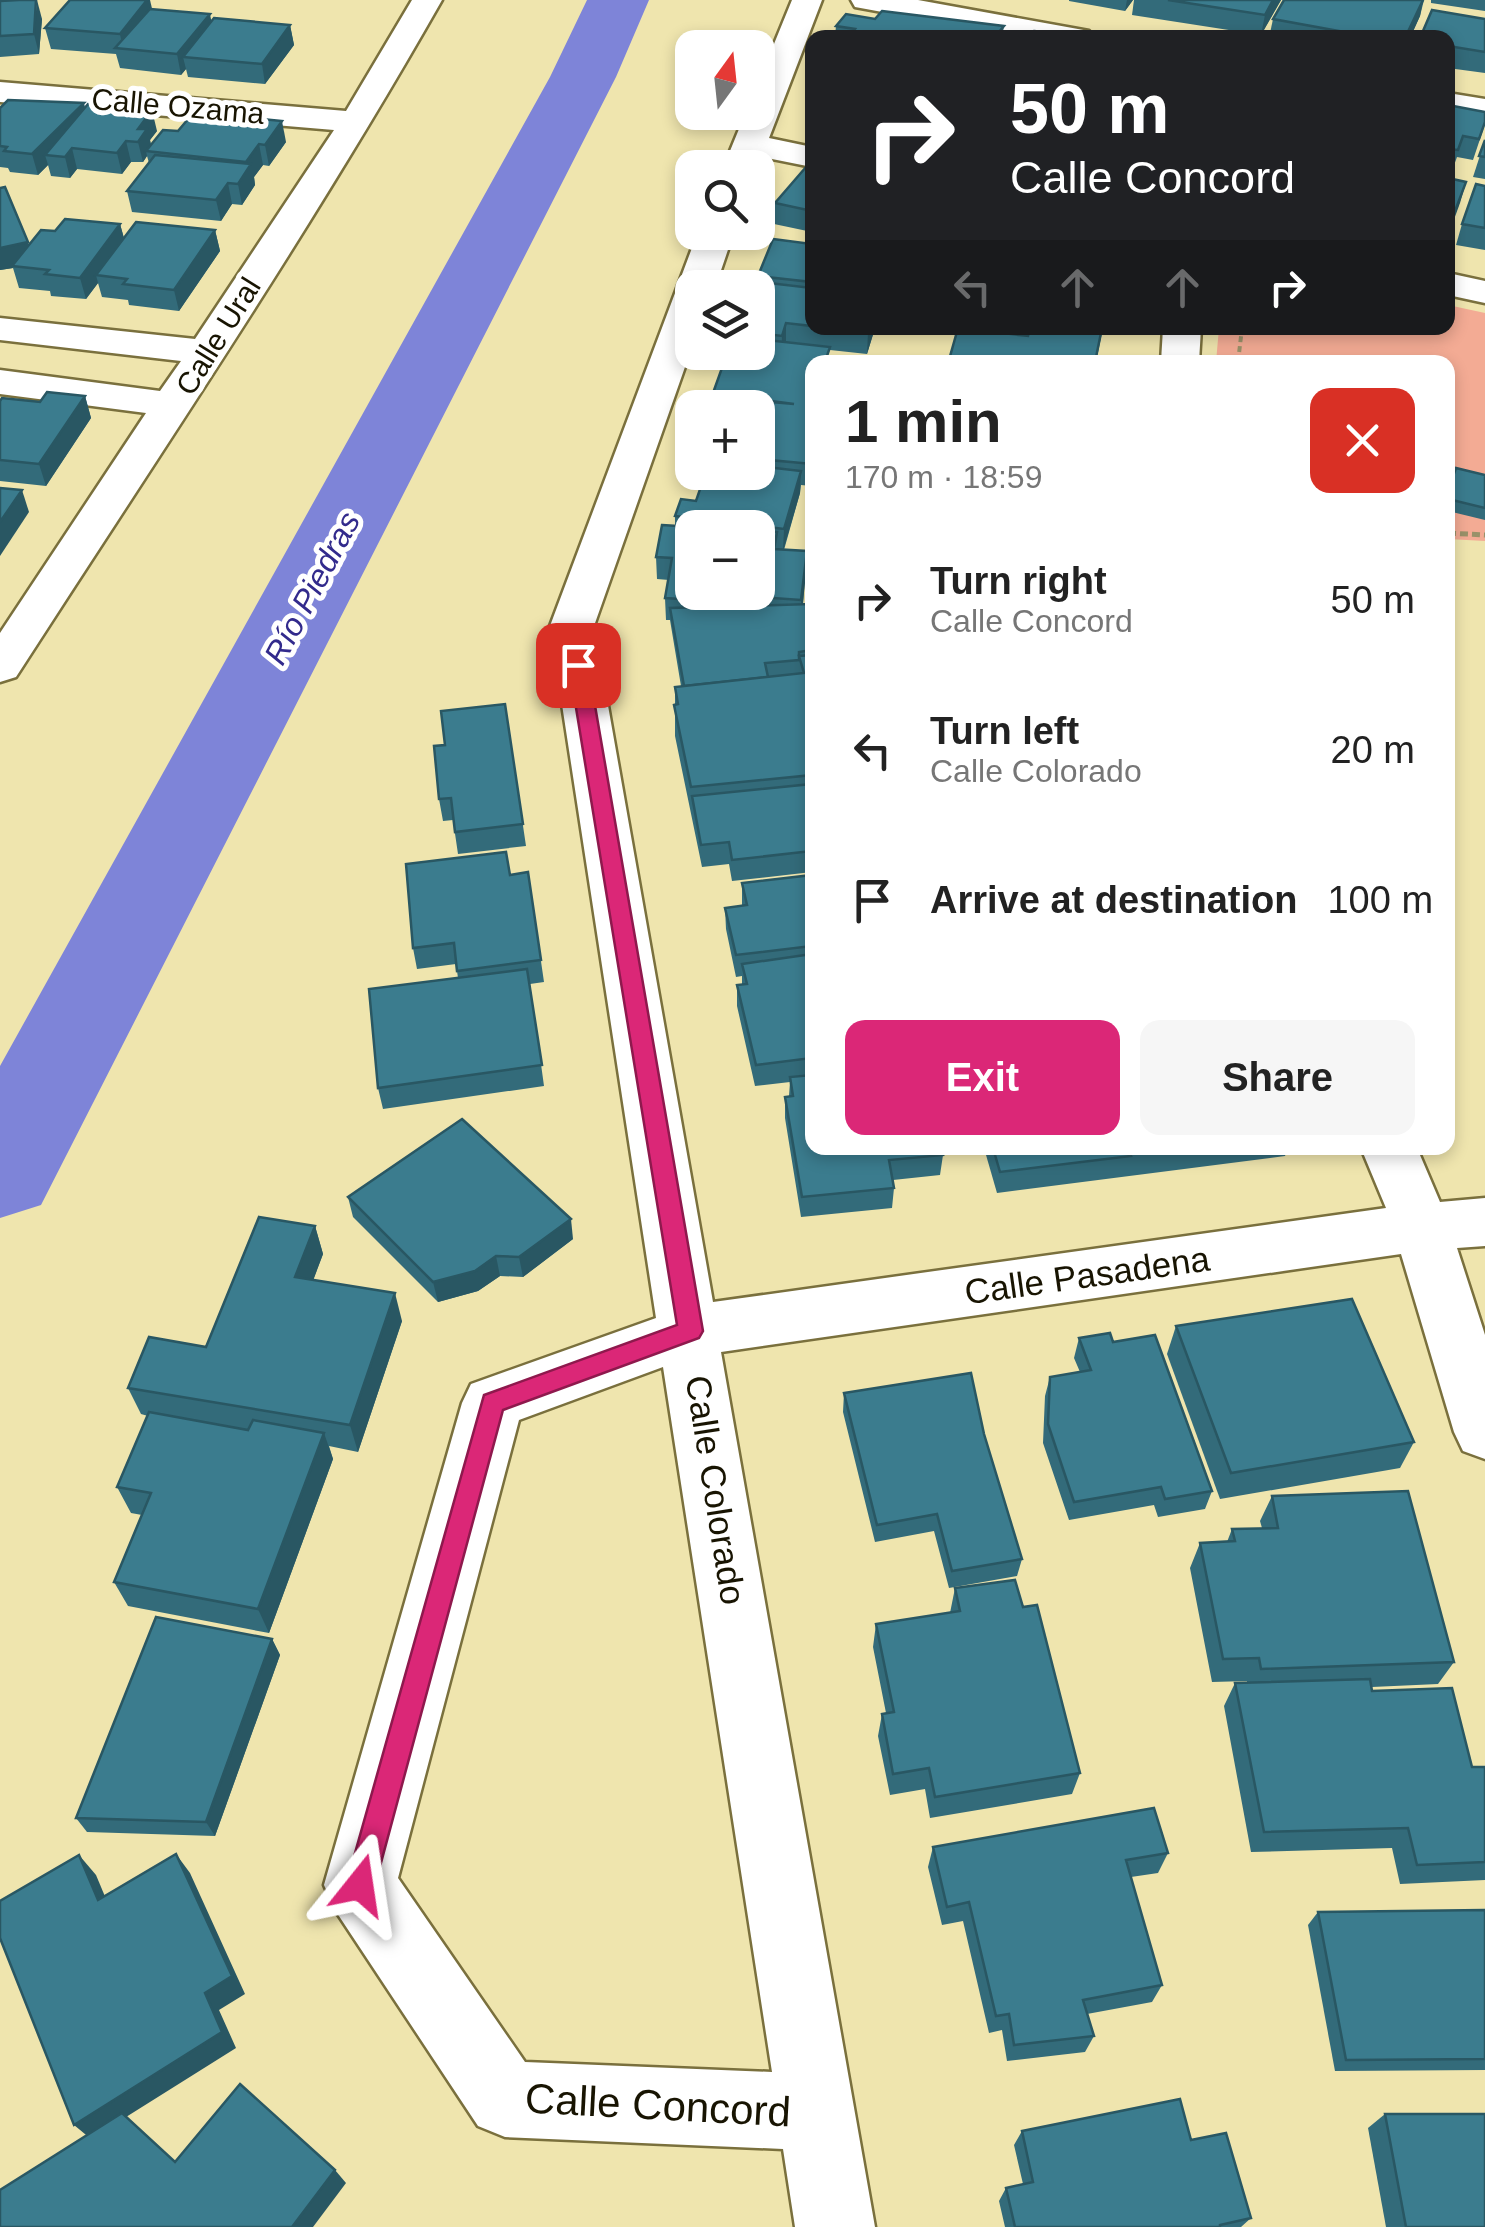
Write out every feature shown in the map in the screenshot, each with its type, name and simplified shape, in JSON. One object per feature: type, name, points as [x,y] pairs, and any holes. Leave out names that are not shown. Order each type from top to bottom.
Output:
[{"type":"street","name":"Calle Ural","points":[[0,667],[356,122],[427,0]]},
{"type":"street","points":[[746,150],[807,0]]},
{"type":"street","points":[[866,0],[1033,30]]},
{"type":"street","name":"Calle Ozama","points":[[0,92],[356,122]]},
{"type":"street","points":[[1455,103],[1485,109]]},
{"type":"street","points":[[775,156],[805,157]]},
{"type":"street","points":[[1455,286],[1485,292]]},
{"type":"street","points":[[0,329],[206,352]]},
{"type":"street","name":"Calle Colorado","points":[[675,343],[572,626],[835,2227]]},
{"type":"street","points":[[0,382],[174,404]]},
{"type":"street","points":[[1391,1155],[1422,1227],[1485,1432]]},
{"type":"street","name":"Calle Pasadena","points":[[690,1331],[1422,1227],[1485,1222]]},
{"type":"street","name":"Calle Concord","points":[[690,1331],[492,1403],[360,1885],[505,2099],[818,2112]]},
{"type":"path","points":[[1455,532],[1485,534]]},
{"type":"shaded area","points":[[1455,307],[1485,313],[1485,541],[1455,539],[1455,355],[1217,355],[1218,335],[1455,335]]},
{"type":"building","points":[[36,0],[34,34],[0,36],[0,1]]},
{"type":"building","points":[[70,0],[147,0],[120,34],[45,28]]},
{"type":"building","points":[[1168,0],[1273,0],[1265,15]]},
{"type":"building","points":[[1284,0],[1423,0],[1409,30],[1333,30],[1273,19]]},
{"type":"building","points":[[150,9],[210,14],[177,54],[115,48]]},
{"type":"building","points":[[1432,10],[1485,19],[1485,52],[1455,47],[1455,30],[1423,30]]},
{"type":"building","points":[[882,11],[1004,26],[1001,30],[854,30],[836,26],[846,14],[875,19]]},
{"type":"building","points":[[214,18],[290,25],[262,64],[183,57]]},
{"type":"building","points":[[8,100],[84,103],[32,154],[4,151],[7,147],[0,146],[0,108]]},
{"type":"building","points":[[88,104],[152,110],[138,129],[147,129],[138,142],[126,141],[117,153],[72,148],[65,157],[45,155]]},
{"type":"building","points":[[1455,106],[1485,112],[1479,139],[1463,136],[1458,150]]},
{"type":"building","points":[[194,112],[282,121],[265,145],[259,144],[246,162],[146,151],[163,130],[178,131]]},
{"type":"building","points":[[155,155],[251,164],[238,184],[228,183],[216,200],[127,191]]},
{"type":"building","points":[[805,168],[805,209],[775,203]]},
{"type":"building","points":[[1455,180],[1466,182],[1455,211]]},
{"type":"building","points":[[1476,184],[1485,186],[1485,228],[1462,224]]},
{"type":"building","points":[[5,187],[28,242],[0,248],[0,188]]},
{"type":"building","points":[[65,219],[120,224],[80,278],[12,266],[41,230],[55,231]]},
{"type":"building","points":[[136,222],[215,230],[174,290],[123,284],[127,279],[96,275]]},
{"type":"building","points":[[775,239],[805,243],[805,281],[775,278],[775,270],[760,270],[769,250],[775,250]]},
{"type":"building","points":[[775,284],[805,287],[805,325],[786,323],[782,336],[775,335]]},
{"type":"building","points":[[956,335],[1101,335],[1096,355],[950,355]]},
{"type":"building","points":[[775,341],[830,347],[827,355],[805,355],[805,463],[775,461],[775,402],[794,404],[775,401],[775,390],[714,390],[721,370],[775,370]]},
{"type":"building","points":[[47,392],[85,396],[39,464],[0,460],[2,398],[40,402]]},
{"type":"building","points":[[775,468],[801,471],[784,529],[775,528],[775,510],[677,510],[681,499],[696,501],[700,490],[775,490]]},
{"type":"building","points":[[1455,471],[1485,475],[1485,508],[1455,501]]},
{"type":"building","points":[[0,488],[22,490],[0,522]]},
{"type":"building","points":[[662,525],[675,526],[675,599],[665,598],[672,558],[656,557]]},
{"type":"building","points":[[775,549],[805,551],[801,600],[775,598]]},
{"type":"building","points":[[805,604],[805,651],[799,652],[799,660],[765,663],[768,677],[684,686],[670,608],[775,610],[775,605]]},
{"type":"building","points":[[799,656],[805,656],[805,776],[691,787],[674,705],[678,704],[675,687],[804,673]]},
{"type":"building","points":[[505,704],[523,824],[455,832],[451,798],[439,799],[434,746],[445,745],[441,711]]},
{"type":"building","points":[[805,785],[805,852],[732,860],[729,842],[701,845],[692,796]]},
{"type":"building","points":[[506,852],[510,875],[528,872],[541,960],[457,971],[454,943],[413,948],[406,864]]},
{"type":"building","points":[[805,876],[805,947],[736,955],[725,908],[747,905],[742,883]]},
{"type":"building","points":[[805,955],[805,1059],[756,1065],[737,985],[747,984],[742,964]]},
{"type":"building","points":[[527,969],[542,1065],[378,1088],[369,989]]},
{"type":"building","points":[[805,1076],[805,1155],[943,1155],[889,1160],[894,1188],[802,1197],[785,1097],[793,1096],[790,1077]]},
{"type":"building","points":[[462,1119],[571,1219],[519,1257],[496,1256],[475,1271],[433,1282],[348,1197]]},
{"type":"building","points":[[995,1155],[1131,1156],[1000,1172]]},
{"type":"building","points":[[259,1217],[315,1226],[295,1277],[395,1293],[350,1425],[128,1388],[149,1337],[206,1347]]},
{"type":"building","points":[[1352,1299],[1414,1442],[1231,1473],[1176,1326]]},
{"type":"building","points":[[1110,1333],[1113,1342],[1155,1335],[1212,1491],[1165,1499],[1161,1487],[1074,1502],[1048,1424],[1050,1377],[1091,1370],[1079,1338]]},
{"type":"building","points":[[971,1373],[984,1434],[1022,1559],[952,1571],[937,1514],[877,1525],[844,1393]]},
{"type":"building","points":[[149,1412],[248,1430],[253,1420],[324,1433],[258,1609],[114,1582],[151,1493],[117,1487]]},
{"type":"building","points":[[1408,1491],[1454,1662],[1261,1669],[1259,1658],[1223,1659],[1200,1543],[1235,1541],[1232,1529],[1278,1528],[1272,1496]]},
{"type":"building","points":[[1015,1580],[1023,1607],[1037,1605],[1080,1773],[935,1797],[929,1768],[893,1774],[882,1714],[894,1712],[876,1624],[960,1611],[955,1588]]},
{"type":"building","points":[[156,1617],[272,1639],[206,1822],[76,1818]]},
{"type":"building","points":[[1370,1679],[1372,1691],[1452,1688],[1472,1767],[1485,1767],[1485,1862],[1417,1865],[1408,1828],[1264,1832],[1235,1683]]},
{"type":"building","points":[[1154,1808],[1168,1853],[1126,1860],[1162,1985],[1083,2000],[1094,2036],[1014,2045],[1009,2014],[996,2016],[969,1902],[947,1907],[933,1847]]},
{"type":"building","points":[[176,1854],[232,1976],[205,1993],[222,2032],[74,2125],[0,1938],[0,1901],[79,1855],[98,1900]]},
{"type":"building","points":[[1485,1910],[1485,2059],[1346,2060],[1318,1912]]},
{"type":"building","points":[[240,2084],[335,2170],[292,2227],[0,2227],[0,2190],[122,2113],[175,2162]]},
{"type":"building","points":[[1180,2099],[1191,2140],[1226,2133],[1251,2218],[1220,2227],[1015,2227],[1006,2188],[1033,2182],[1022,2131]]},
{"type":"building","points":[[1385,2114],[1485,2114],[1485,2227],[1406,2227]]},
{"type":"waterway","name":"Río Piedras","points":[[0,1172],[583,77],[618,0]]},
{"type":"route","points":[[360,1885],[492,1403],[690,1331],[578,665]]}]
